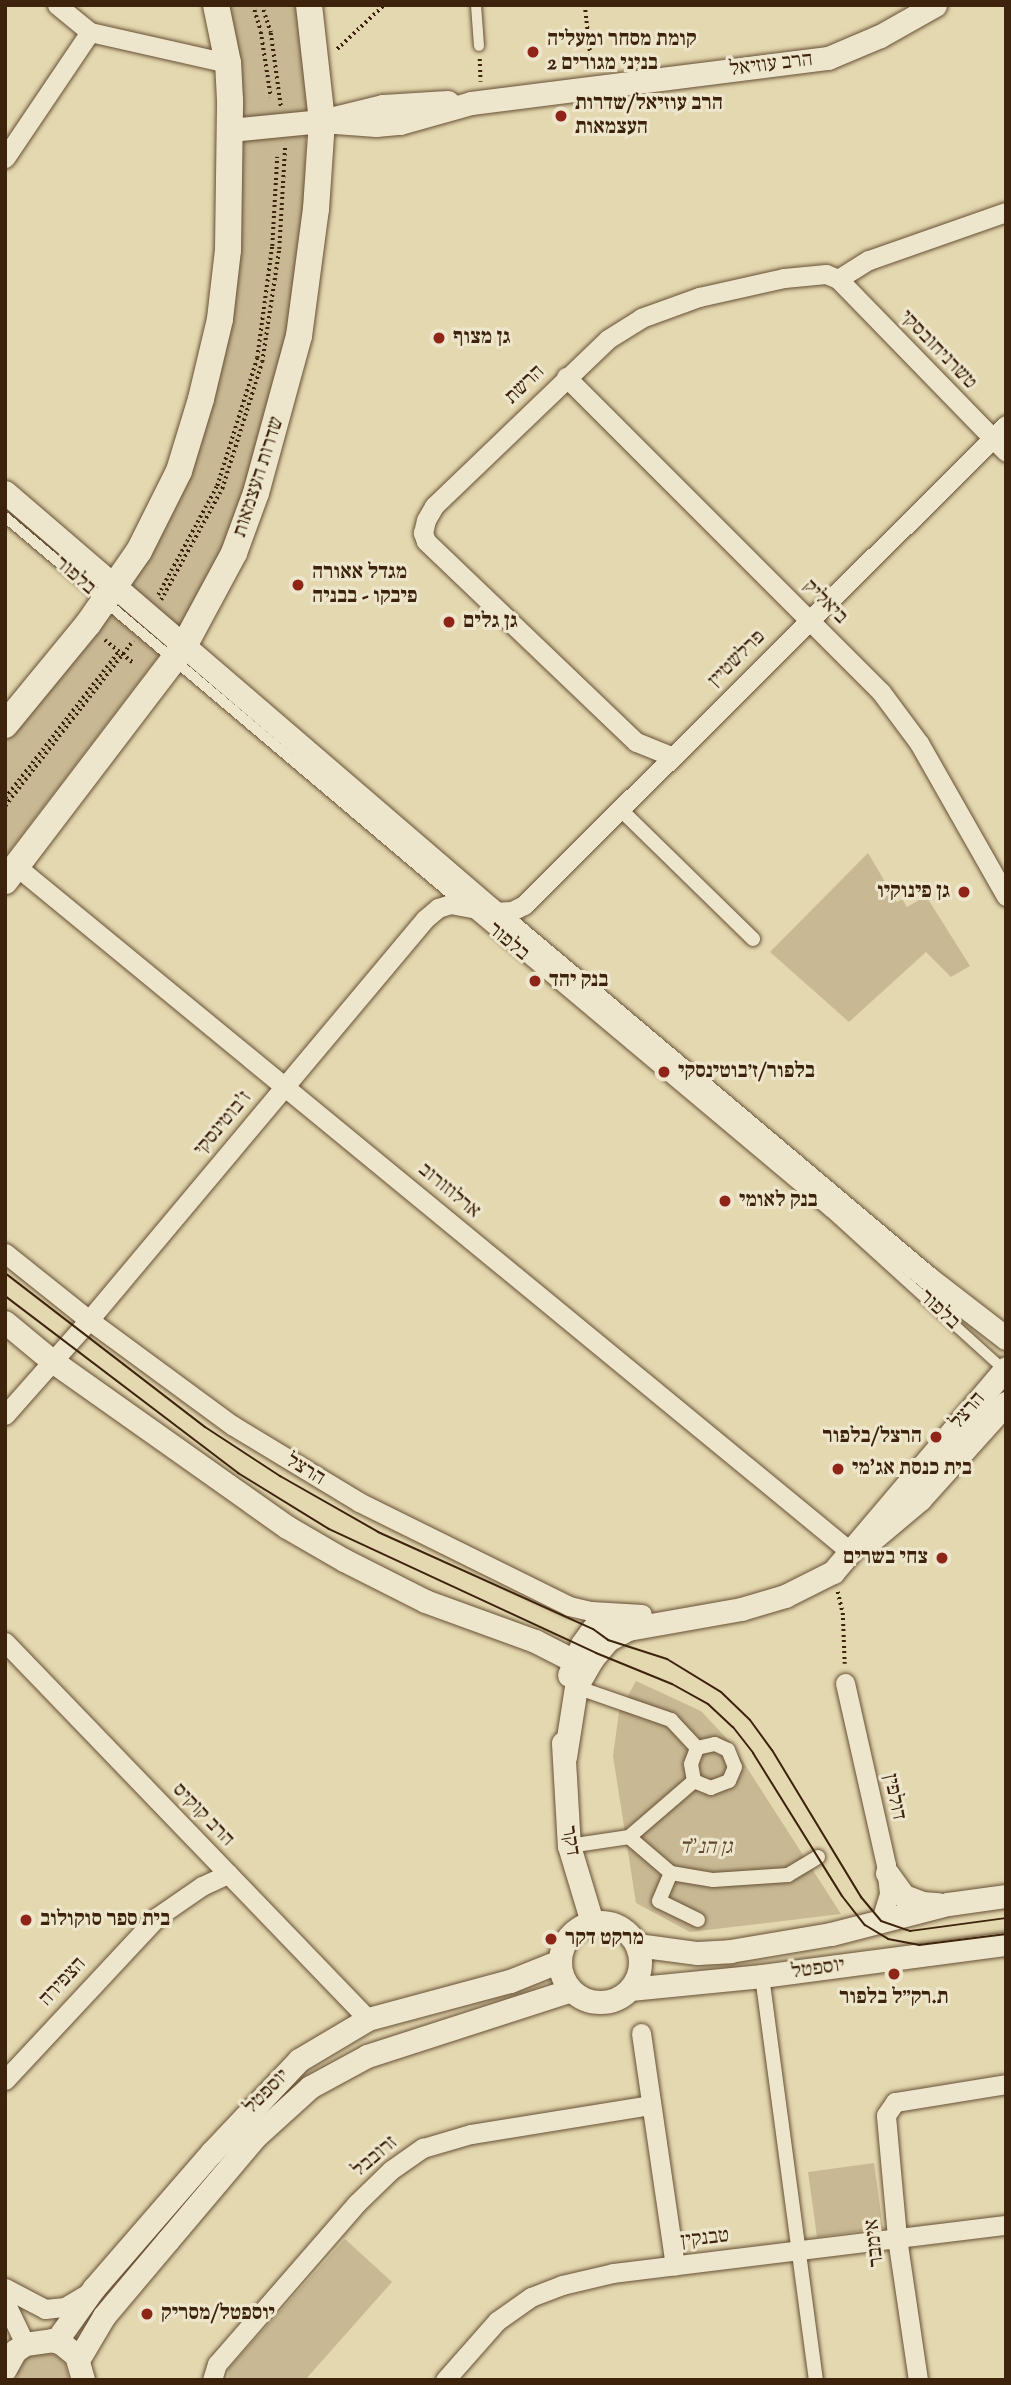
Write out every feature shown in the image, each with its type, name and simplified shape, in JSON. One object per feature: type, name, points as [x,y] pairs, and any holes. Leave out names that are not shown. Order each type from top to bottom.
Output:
[{"type":"main road","points":[[5,725],[88,625],[139,551],[179,471],[201,399],[220,318],[228,250],[228,62],[216,5]]},
{"type":"main road","name":"שדרות העצמאות","points":[[11,873],[179,652],[234,553],[256,493],[299,336],[308,278],[322,121],[309,5]]},
{"type":"street","points":[[57,5],[90,32],[228,62]]},
{"type":"street","name":"הרב עוזיאל","points":[[230,130],[322,121],[376,125],[400,123],[477,103],[828,58],[880,36],[935,5]]},
{"type":"street","points":[[5,158],[90,32]]},
{"type":"street","points":[[838,279],[869,260],[1006,212]]},
{"type":"street","name":"הרשת","points":[[671,757],[636,742],[426,541],[423,533],[426,520],[434,506],[566,377],[608,339],[641,318],[699,297],[793,276],[817,273],[838,279]]},
{"type":"street","name":"טשרניחובסקי","points":[[838,279],[1001,438]]},
{"type":"street","name":"ביאליק","points":[[566,377],[881,692],[919,743],[1006,895]]},
{"type":"street","name":"פרלשטיין","points":[[494,912],[512,911],[524,905],[810,619],[1001,438]]},
{"type":"street","name":"בלפור","points":[[5,492],[109,593],[179,652],[494,912],[928,1278],[1002,1329]]},
{"type":"street","points":[[620,809],[753,939]]},
{"type":"street","name":"ארלוזורוב","points":[[11,873],[285,1085],[851,1552]]},
{"type":"street","name":"ז'בוטינסקי","points":[[5,1415],[89,1320],[425,919],[438,908],[450,904],[494,912]]},
{"type":"street","name":"הרצל","points":[[5,1253],[89,1320],[232,1425],[359,1502],[569,1606],[642,1614],[741,1609]]},
{"type":"street","points":[[5,1322],[51,1360],[287,1527],[332,1554],[425,1601],[583,1660]]},
{"type":"street","name":"הרצל","points":[[583,1660],[608,1640],[628,1629],[741,1609],[803,1589],[832,1572],[1005,1370]]},
{"type":"street","name":"הרצל","points":[[851,1552],[869,1542],[920,1499],[1002,1410]]},
{"type":"street","name":"הרצל","points":[[583,1660],[593,1629],[642,1614]]},
{"type":"street","points":[[535,1641],[560,1675],[561,1721]]},
{"type":"street","name":"הרב קוקיס","points":[[5,1642],[369,2019]]},
{"type":"street","name":"דקר","points":[[565,1757],[583,1660]]},
{"type":"street","name":"דקר","points":[[583,1660],[567,1684],[561,1721],[569,1846],[592,1922]]},
{"type":"street","name":"דולפין","points":[[845,1684],[887,1873],[889,1894],[881,1921]]},
{"type":"street","points":[[576,1687],[671,1720],[697,1748]]},
{"type":"street","points":[[706,1744],[722,1746],[734,1758],[734,1774],[721,1786],[711,1788],[694,1780],[691,1764],[697,1748],[706,1744]]},
{"type":"street","points":[[569,1846],[629,1837],[694,1780]]},
{"type":"street","points":[[629,1837],[671,1873],[713,1880],[788,1875],[818,1857]]},
{"type":"street","points":[[671,1873],[659,1901],[698,1920]]},
{"type":"street","points":[[887,1873],[904,1896],[922,1903],[948,1904]]},
{"type":"street","name":"הצפירה","points":[[5,2080],[157,1917],[202,1886],[228,1874]]},
{"type":"street","name":"יוספטל","points":[[637,1945],[697,1953],[730,1951],[831,1934],[948,1904],[1006,1896]]},
{"type":"street","points":[[592,1922],[614,1924],[631,1936],[637,1945],[641,1963],[630,1989],[607,2002],[594,2002],[571,1990],[564,1981],[559,1961],[566,1940],[573,1932],[592,1922]]},
{"type":"street","name":"יוספטל","points":[[630,1989],[762,1976],[1006,1944]]},
{"type":"street","name":"יוספטל","points":[[56,2341],[94,2288],[271,2087],[299,2060],[369,2019],[510,1981],[559,1961]]},
{"type":"street","points":[[762,1976],[816,2380]]},
{"type":"street","name":"יוספטל","points":[[80,2370],[104,2316],[256,2136],[310,2087],[367,2056],[571,1990]]},
{"type":"street","points":[[641,2033],[675,2266]]},
{"type":"street","name":"אימבר","points":[[918,2380],[897,2237],[886,2115],[895,2102],[1006,2084]]},
{"type":"street","name":"זרובבל","points":[[212,2380],[217,2364],[357,2203],[391,2170],[424,2148],[471,2134],[650,2105]]},
{"type":"street","name":"טבנקין","points":[[445,2380],[497,2321],[531,2297],[562,2285],[613,2273],[1006,2225]]},
{"type":"street","points":[[5,2288],[45,2309],[65,2307],[94,2288]]},
{"type":"street","points":[[5,2302],[25,2344]]},
{"type":"street","points":[[5,2369],[15,2351],[38,2339],[56,2341],[69,2348],[80,2370]]},
{"type":"lane","points":[[476,5],[479,46]]},
{"type":"lane","name":"בלפור","points":[[5,517],[109,593]]},
{"type":"lane","name":"בלפור","points":[[179,652],[463,905],[830,1212],[1005,1370]]},
{"type":"path","points":[[253,5],[261,32],[271,97]]},
{"type":"path","points":[[317,66],[384,5]]},
{"type":"path","points":[[584,5],[594,88]]},
{"type":"path","points":[[477,103],[479,46]]},
{"type":"path","points":[[152,606],[217,486],[257,358],[272,246],[277,157]]},
{"type":"path","points":[[100,636],[133,663]]},
{"type":"path","points":[[5,798],[119,651]]},
{"type":"path","points":[[832,1572],[843,1613],[845,1684]]},
{"type":"green space","points":[[225,5],[296,5],[300,19],[308,75],[304,204],[285,360],[234,525],[207,582],[177,632],[5,857],[5,742],[93,634],[214,382]]},
{"type":"green space","points":[[868,853],[897,902],[902,899],[907,907],[926,896],[970,966],[951,977],[926,952],[849,1022],[770,952]]},
{"type":"green space","name":"גן הנ\"ד","points":[[636,1681],[701,1711],[731,1743],[841,1914],[690,1932],[636,1903],[613,1756],[619,1712]]},
{"type":"green space","points":[[874,2163],[883,2228],[817,2237],[808,2172]]},
{"type":"green space","points":[[345,2239],[392,2282],[305,2380],[228,2380],[229,2368]]},
{"type":"green space","points":[[42,2351],[59,2357],[65,2364],[69,2380],[16,2380],[19,2365],[24,2358]]},
{"type":"tram line","points":[[5,1273],[205,1427],[280,1476],[378,1532],[593,1629],[608,1640],[667,1659],[721,1692],[750,1720],[772,1750],[861,1897],[881,1921],[910,1931],[1006,1918]]},
{"type":"tram line","points":[[5,1296],[238,1473],[329,1529],[596,1653],[672,1684],[708,1704],[733,1727],[753,1753],[842,1896],[865,1925],[888,1939],[919,1945],[1006,1934]]},
{"type":"place","name":"קומת מסחר ומעליה 2 בניני מגורים","points":[[533,52]]},
{"type":"place","name":"הרב עוזיאל/שדרות העצמאות","points":[[561,116]]},
{"type":"place","name":"גן מצוף","points":[[439,338]]},
{"type":"place","name":"מגדל אאורה פיבקו - בבניה","points":[[298,585]]},
{"type":"place","name":"גן גלים","points":[[449,622]]},
{"type":"place","name":"גן פינוקיו","points":[[964,892]]},
{"type":"place","name":"בנק יהד","points":[[535,981]]},
{"type":"place","name":"בלפור/ז׳בוטינסקי","points":[[664,1072]]},
{"type":"place","name":"בנק לאומי","points":[[725,1201]]},
{"type":"place","name":"הרצל/בלפור","points":[[936,1437]]},
{"type":"place","name":"בית כנסת אג'מי","points":[[838,1469]]},
{"type":"place","name":"צחי בשרים","points":[[942,1558]]},
{"type":"place","name":"בית ספר סוקולוב","points":[[26,1920]]},
{"type":"place","name":"מרקט דקר","points":[[551,1939]]},
{"type":"place","name":"ת.רק״ל בלפור","points":[[894,1974]]},
{"type":"place","name":"יוספטל/מסריק","points":[[147,2314]]}]
